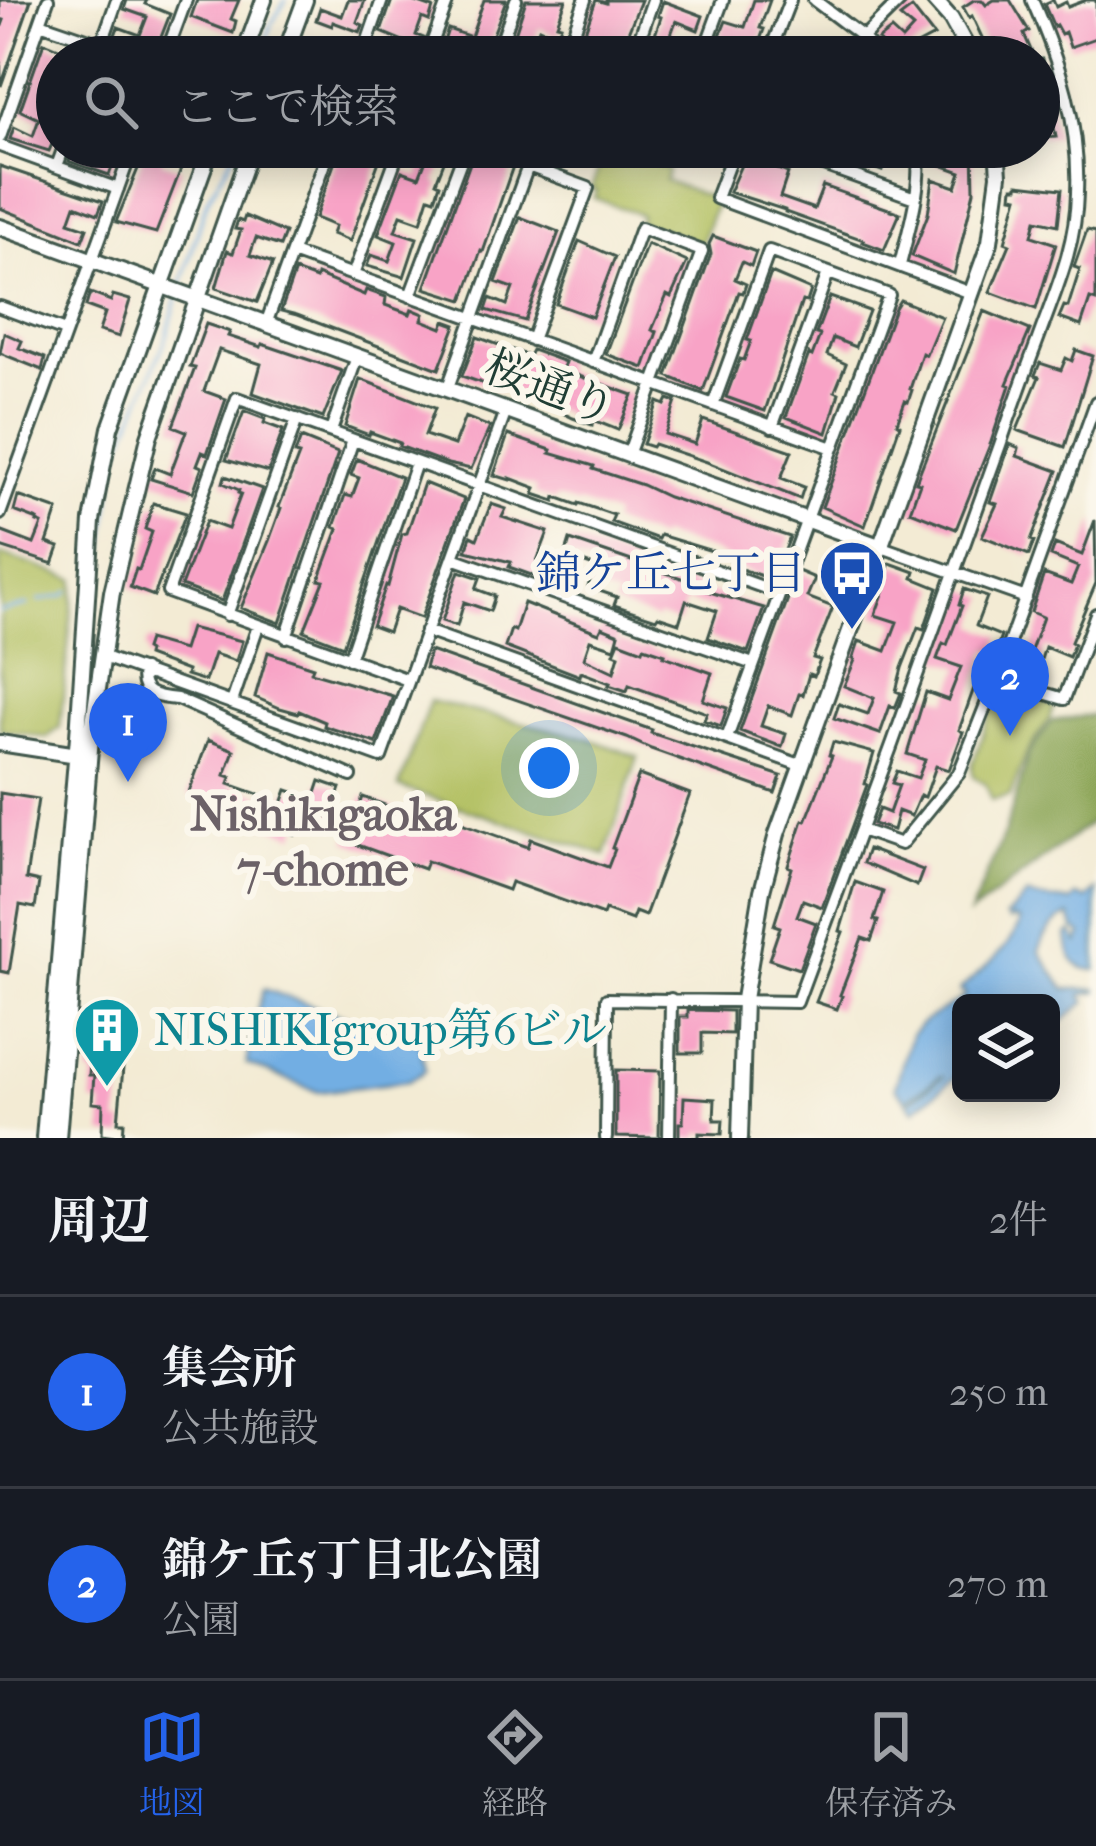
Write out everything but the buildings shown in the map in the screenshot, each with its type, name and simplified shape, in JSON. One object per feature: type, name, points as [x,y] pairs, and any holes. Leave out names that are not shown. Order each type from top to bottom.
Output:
[{"type":"street","points":[[0,136],[48,0]]},
{"type":"street","points":[[104,36],[117,0]]},
{"type":"street","points":[[173,36],[186,0]]},
{"type":"street","points":[[251,36],[264,0]]},
{"type":"street","points":[[292,36],[305,0]]},
{"type":"street","points":[[369,36],[382,0]]},
{"type":"street","points":[[435,36],[448,0]]},
{"type":"street","points":[[503,36],[516,0]]},
{"type":"street","points":[[572,36],[584,0]]},
{"type":"street","points":[[640,36],[653,0]]},
{"type":"street","points":[[710,36],[723,0]]},
{"type":"street","points":[[776,36],[790,0]]},
{"type":"street","points":[[814,0],[862,36]]},
{"type":"street","points":[[864,36],[901,0]]},
{"type":"street","points":[[934,0],[960,36]]},
{"type":"street","points":[[1032,0],[1046,36]]},
{"type":"street","points":[[40,22],[79,36]]},
{"type":"street","points":[[606,1138],[608,999],[797,1002],[1060,284],[1078,195],[1072,117],[1060,70]]},
{"type":"street","points":[[0,146],[36,159]]},
{"type":"street","points":[[62,168],[118,189]]},
{"type":"street","points":[[0,514],[126,168]]},
{"type":"street","points":[[58,1138],[83,756],[92,521],[110,428],[204,168]]},
{"type":"street","points":[[44,1138],[83,756],[112,592],[149,437],[194,297],[243,168]]},
{"type":"street","points":[[266,324],[322,168]]},
{"type":"street","points":[[353,275],[392,168]]},
{"type":"street","points":[[410,296],[458,168]]},
{"type":"street","points":[[447,390],[527,168]]},
{"type":"street","points":[[532,340],[588,188],[533,168]]},
{"type":"street","points":[[727,168],[716,197],[970,293]]},
{"type":"street","points":[[844,168],[915,198]]},
{"type":"street","points":[[900,265],[918,168]]},
{"type":"street","points":[[740,1138],[744,1000],[762,891],[800,765],[990,242],[998,168]]},
{"type":"street","points":[[0,226],[165,286]]},
{"type":"street","points":[[593,362],[641,229],[702,251],[628,455]]},
{"type":"street","points":[[713,405],[769,251],[889,295],[727,738]]},
{"type":"street","points":[[292,253],[833,448]]},
{"type":"street","points":[[772,427],[828,273]]},
{"type":"street","name":"桜通り","points":[[165,286],[879,546]]},
{"type":"street","points":[[0,325],[3,308],[65,331]]},
{"type":"street","points":[[331,431],[357,357]]},
{"type":"street","points":[[408,680],[168,592],[237,398],[779,593]]},
{"type":"street","points":[[861,830],[901,844],[959,773],[1096,402]]},
{"type":"street","points":[[101,656],[381,757],[506,411]]},
{"type":"street","points":[[227,615],[297,419]]},
{"type":"street","points":[[286,637],[353,440]]},
{"type":"street","points":[[349,659],[416,463]]},
{"type":"street","points":[[879,546],[1025,598]]},
{"type":"street","points":[[453,558],[753,664]]},
{"type":"street","points":[[996,679],[1064,699],[1096,614]]},
{"type":"street","points":[[232,702],[258,626]]},
{"type":"street","points":[[426,631],[800,765]]},
{"type":"street","points":[[143,670],[141,682],[150,695],[177,699],[351,776]]},
{"type":"street","points":[[0,743],[83,756]]},
{"type":"street","points":[[669,1138],[670,999]]},
{"type":"green space","points":[[599,168],[665,168],[665,180],[717,200],[701,244],[639,222],[641,215],[594,198],[597,191],[591,188]]},
{"type":"green space","points":[[0,554],[75,579],[60,727],[47,738],[0,730]]},
{"type":"green space","points":[[1006,689],[1054,706],[1026,754],[1010,796],[992,800],[986,785],[973,776],[972,765],[998,692]]},
{"type":"green space","points":[[430,701],[587,738],[638,757],[605,855],[399,787]]},
{"type":"green space","points":[[1096,715],[1096,819],[970,914],[1005,832],[1029,754],[1052,721]]},
{"type":"water","points":[[1096,890],[1096,970],[1077,964],[1071,955],[1067,935],[1072,932],[1078,943],[1082,934],[1070,916],[1050,929],[1039,951],[1065,989],[1096,989],[1081,995],[1086,1002],[1060,1024],[1060,994],[960,992],[1016,931],[1020,921],[1006,917],[1027,895],[1071,902],[1076,896],[1086,899]]},
{"type":"water","points":[[264,989],[421,1043],[425,1071],[408,1081],[318,1092],[247,1064],[251,1029]]},
{"type":"water","points":[[952,1004],[952,1080],[914,1110],[908,1103],[943,1077],[906,1100],[895,1087],[911,1035]]},
{"type":"waterway","points":[[268,36],[286,0]]},
{"type":"waterway","points":[[180,289],[207,201],[225,168]]},
{"type":"waterway","points":[[99,566],[116,459],[167,336],[177,298]]},
{"type":"waterway","points":[[39,601],[69,591]]},
{"type":"waterway","points":[[0,612],[28,605]]},
{"type":"place","name":"錦ケ丘七丁目","points":[[852,632]]},
{"type":"place","name":"錦ケ丘5丁目北公園","points":[[1010,736]]},
{"type":"place","name":"集会所","points":[[128,782]]},
{"type":"place","name":"NISHIKIgroup第6ビル","points":[[107,1089]]},
{"type":"district","name":"Nishikigaoka 7-chome","points":[[323,842]]}]
